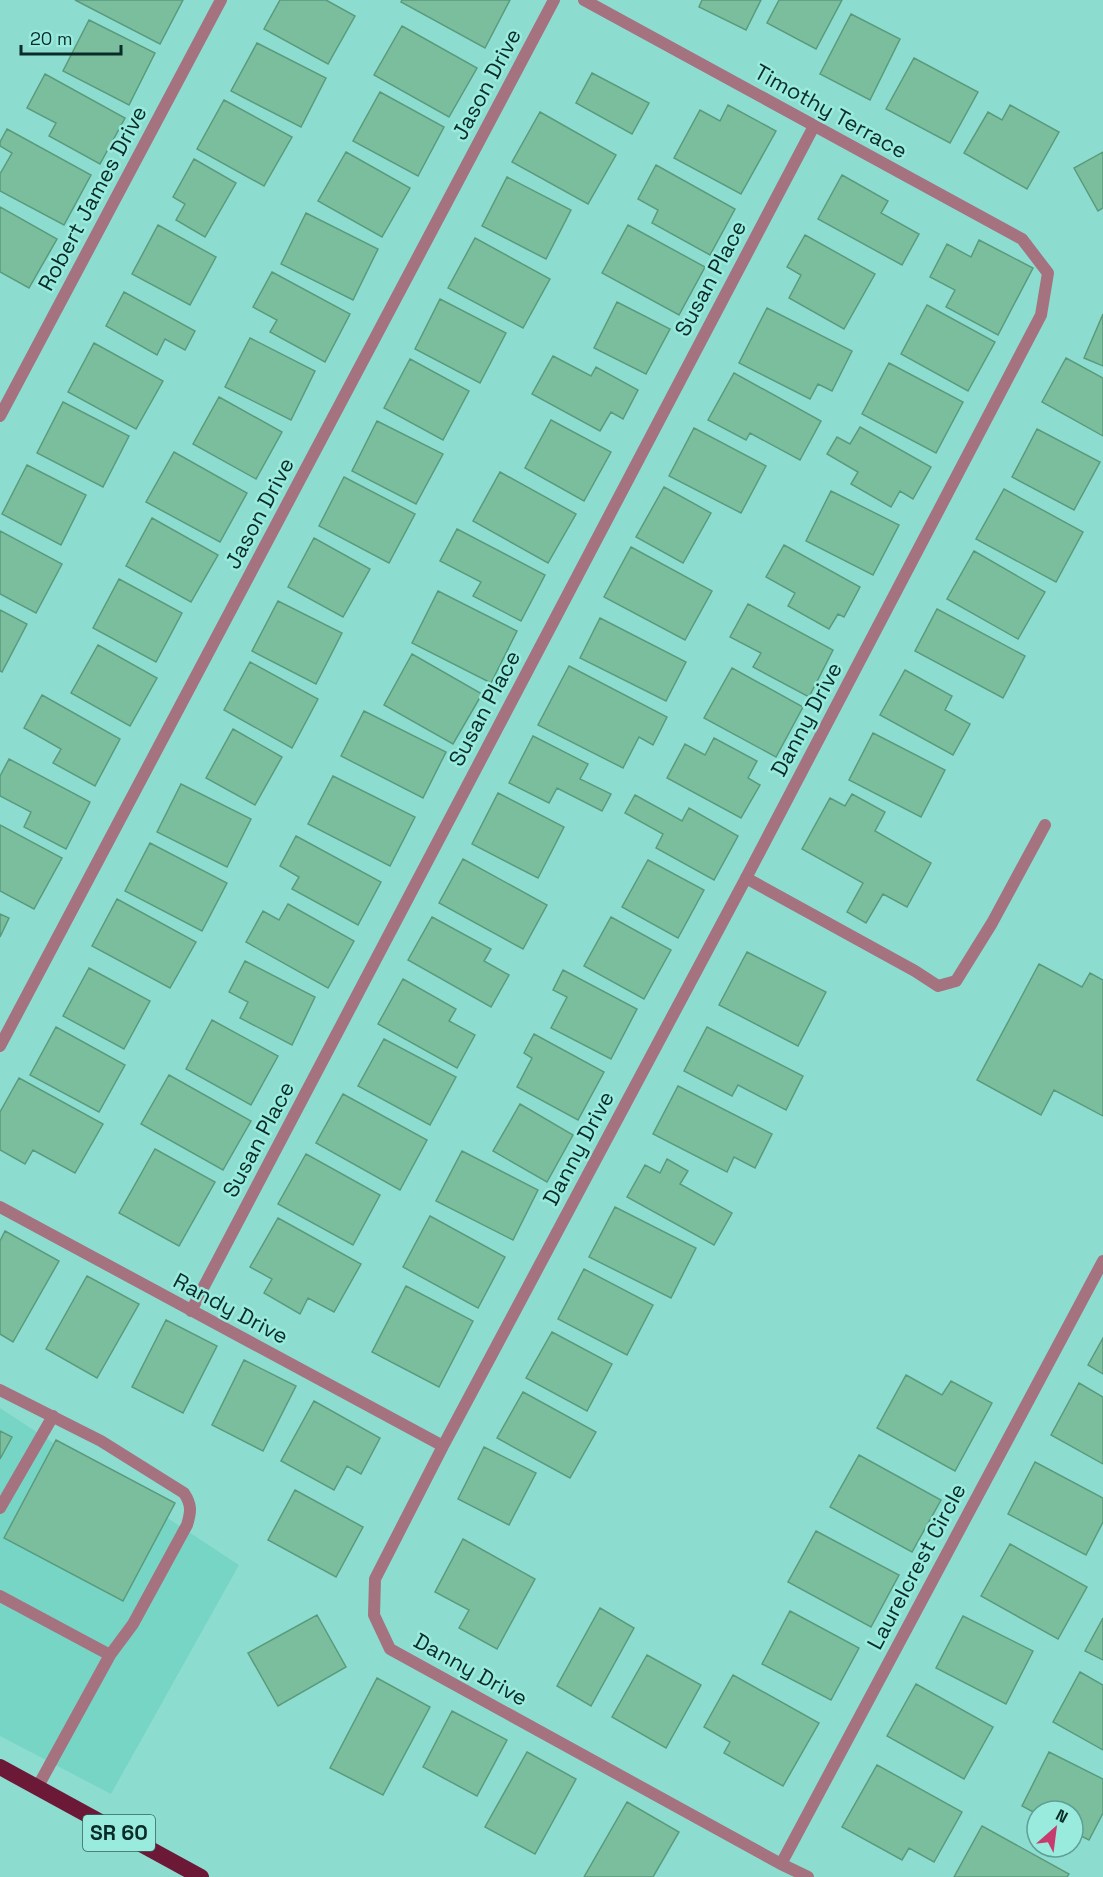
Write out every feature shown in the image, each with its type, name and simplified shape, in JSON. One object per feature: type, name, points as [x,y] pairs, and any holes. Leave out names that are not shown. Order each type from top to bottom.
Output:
[{"type":"highway","name":"SR 60","points":[[0,1767],[201,1877]]},
{"type":"street","name":"Robert James Drive","points":[[0,416],[221,0]]},
{"type":"street","name":"Jason Drive","points":[[0,1046],[554,0]]},
{"type":"street","name":"Timothy Terrace","points":[[584,0],[1022,239],[1048,273]]},
{"type":"street","name":"Susan Place","points":[[191,1311],[814,126]]},
{"type":"street","name":"Danny Drive","points":[[781,1863],[390,1648],[374,1616],[375,1579],[443,1446],[746,878],[1041,315],[1048,273]]},
{"type":"street","points":[[746,878],[938,986],[956,981],[992,923],[1045,825]]},
{"type":"street","name":"Randy Drive","points":[[0,1207],[443,1446]]},
{"type":"street","name":"Laurelcrest Circle","points":[[781,1863],[1103,1261]]},
{"type":"street","points":[[0,1390],[101,1442],[184,1493],[190,1500],[192,1510],[187,1525],[133,1624],[110,1655],[37,1788]]},
{"type":"street","points":[[0,1508],[53,1416]]},
{"type":"street","points":[[0,1596],[110,1655]]},
{"type":"street","points":[[781,1863],[808,1877]]},
{"type":"shaded area","points":[[0,1408],[239,1565],[111,1794],[0,1736]]},
{"type":"building","points":[[75,0],[183,0],[160,44]]},
{"type":"building","points":[[280,0],[326,0],[355,16],[328,64],[264,29]]},
{"type":"building","points":[[402,0],[510,0],[485,48],[401,2]]},
{"type":"building","points":[[702,0],[761,0],[746,30],[699,7]]},
{"type":"building","points":[[779,0],[842,0],[816,49],[767,23]]},
{"type":"building","points":[[851,14],[900,39],[870,100],[820,74]]},
{"type":"building","points":[[89,20],[155,53],[129,105],[63,71]]},
{"type":"building","points":[[402,26],[477,68],[449,117],[374,75]]},
{"type":"building","points":[[257,43],[326,78],[301,127],[231,91]]},
{"type":"building","points":[[914,58],[978,92],[950,143],[886,109]]},
{"type":"building","points":[[592,73],[649,103],[632,134],[576,103]]},
{"type":"building","points":[[45,74],[125,118],[100,164],[49,136],[56,123],[27,108]]},
{"type":"building","points":[[380,92],[444,127],[418,176],[353,141]]},
{"type":"building","points":[[224,100],[292,137],[264,186],[197,149]]},
{"type":"building","points":[[728,105],[776,131],[741,194],[674,158],[700,110],[720,121]]},
{"type":"building","points":[[1010,105],[1059,132],[1027,189],[964,153],[988,112],[1002,120]]},
{"type":"building","points":[[540,112],[616,155],[588,204],[512,162]]},
{"type":"building","points":[[7,129],[91,175],[64,225],[0,191],[0,174],[12,153],[0,146]]},
{"type":"building","points":[[346,152],[410,188],[382,237],[318,201]]},
{"type":"building","points":[[1103,152],[1103,208],[1098,211],[1074,168]]},
{"type":"building","points":[[194,159],[236,183],[205,237],[176,220],[185,204],[173,197]]},
{"type":"building","points":[[656,165],[735,209],[710,255],[652,223],[658,210],[638,199]]},
{"type":"building","points":[[842,175],[888,201],[881,213],[919,234],[902,265],[818,219]]},
{"type":"building","points":[[507,177],[571,210],[546,259],[482,226]]},
{"type":"building","points":[[0,207],[57,239],[29,288],[0,272]]},
{"type":"building","points":[[306,213],[378,249],[353,300],[281,264]]},
{"type":"building","points":[[158,225],[216,257],[190,305],[132,274]]},
{"type":"building","points":[[628,225],[705,267],[679,315],[602,273]]},
{"type":"building","points":[[805,235],[875,274],[844,329],[789,298],[801,275],[787,267]]},
{"type":"building","points":[[475,238],[550,279],[523,328],[448,288]]},
{"type":"building","points":[[979,240],[1033,268],[998,335],[946,307],[955,290],[930,277],[947,244],[971,257]]},
{"type":"building","points":[[272,272],[350,314],[325,362],[270,332],[277,320],[253,307]]},
{"type":"building","points":[[124,292],[195,331],[185,350],[165,339],[157,355],[106,326]]},
{"type":"building","points":[[440,299],[506,333],[480,383],[415,349]]},
{"type":"building","points":[[617,302],[670,329],[646,374],[594,348]]},
{"type":"building","points":[[927,305],[995,342],[968,391],[901,354]]},
{"type":"building","points":[[767,308],[852,351],[832,391],[818,384],[810,399],[739,363]]},
{"type":"building","points":[[1103,314],[1103,366],[1084,358]]},
{"type":"building","points":[[250,338],[315,371],[291,420],[225,387]]},
{"type":"building","points":[[94,343],[163,381],[136,429],[68,392]]},
{"type":"building","points":[[553,356],[591,376],[596,367],[638,390],[623,419],[611,412],[600,431],[532,394]]},
{"type":"building","points":[[1066,358],[1103,378],[1103,436],[1042,402]]},
{"type":"building","points":[[410,359],[469,391],[443,440],[384,408]]},
{"type":"building","points":[[889,363],[963,402],[936,453],[862,414]]},
{"type":"building","points":[[734,373],[821,421],[800,460],[750,433],[746,440],[708,420]]},
{"type":"building","points":[[219,397],[282,432],[256,479],[193,444]]},
{"type":"building","points":[[63,402],[129,436],[103,487],[37,453]]},
{"type":"building","points":[[551,420],[611,452],[584,501],[525,468]]},
{"type":"building","points":[[377,421],[443,454],[416,504],[352,471]]},
{"type":"building","points":[[860,427],[931,467],[913,499],[900,491],[891,507],[851,484],[858,472],[827,454],[837,437],[850,444]]},
{"type":"building","points":[[694,428],[766,466],[741,513],[669,476]]},
{"type":"building","points":[[1037,429],[1100,462],[1074,510],[1012,477]]},
{"type":"building","points":[[174,452],[247,493],[220,542],[146,502]]},
{"type":"building","points":[[27,465],[86,495],[61,545],[2,514]]},
{"type":"building","points":[[500,472],[576,514],[548,563],[473,521]]},
{"type":"building","points":[[344,477],[415,514],[389,563],[319,526]]},
{"type":"building","points":[[664,487],[711,513],[683,563],[636,537]]},
{"type":"building","points":[[1004,489],[1083,532],[1056,582],[976,539]]},
{"type":"building","points":[[831,491],[899,525],[873,575],[806,541]]},
{"type":"building","points":[[152,518],[218,555],[191,602],[126,566]]},
{"type":"building","points":[[457,529],[545,575],[521,621],[473,596],[481,582],[440,561]]},
{"type":"building","points":[[0,531],[62,564],[36,613],[0,594]]},
{"type":"building","points":[[314,538],[370,569],[343,617],[288,587]]},
{"type":"building","points":[[784,545],[860,587],[844,617],[838,614],[829,629],[788,606],[795,593],[766,577]]},
{"type":"building","points":[[631,547],[712,591],[685,640],[604,597]]},
{"type":"building","points":[[974,551],[1045,592],[1018,639],[947,599]]},
{"type":"building","points":[[119,579],[182,613],[156,662],[93,628]]},
{"type":"building","points":[[438,591],[517,631],[491,683],[412,643]]},
{"type":"building","points":[[278,601],[342,633],[316,684],[252,651]]},
{"type":"building","points":[[748,604],[833,650],[809,697],[753,667],[761,653],[730,637]]},
{"type":"building","points":[[937,609],[1025,656],[1003,698],[915,651]]},
{"type":"building","points":[[0,610],[27,624],[2,672],[0,671]]},
{"type":"building","points":[[600,618],[686,662],[666,701],[580,658]]},
{"type":"building","points":[[98,645],[157,678],[130,726],[71,693]]},
{"type":"building","points":[[412,654],[482,694],[453,744],[384,705]]},
{"type":"building","points":[[250,662],[318,699],[292,748],[224,710]]},
{"type":"building","points":[[569,666],[667,717],[653,745],[639,737],[623,768],[538,725]]},
{"type":"building","points":[[732,668],[803,707],[776,757],[704,718]]},
{"type":"building","points":[[905,670],[952,696],[945,710],[970,724],[953,755],[880,715]]},
{"type":"building","points":[[42,695],[120,739],[95,786],[53,763],[61,749],[24,728]]},
{"type":"building","points":[[364,711],[446,752],[423,798],[341,756]]},
{"type":"building","points":[[233,729],[282,757],[255,805],[206,778]]},
{"type":"building","points":[[873,733],[945,770],[921,817],[849,780]]},
{"type":"building","points":[[533,736],[588,764],[580,779],[611,794],[602,811],[557,788],[549,803],[509,783]]},
{"type":"building","points":[[714,738],[757,761],[748,778],[760,785],[741,818],[667,778],[685,744],[705,755]]},
{"type":"building","points":[[9,759],[90,802],[66,849],[24,827],[31,812],[0,796],[0,776]]},
{"type":"building","points":[[333,776],[415,817],[390,866],[308,824]]},
{"type":"building","points":[[181,784],[251,819],[227,867],[157,832]]},
{"type":"building","points":[[498,793],[564,827],[538,878],[472,844]]},
{"type":"building","points":[[852,794],[885,812],[875,831],[931,863],[907,907],[883,894],[866,923],[847,912],[863,883],[802,849],[830,798],[845,806]]},
{"type":"building","points":[[635,795],[682,821],[689,808],[738,836],[714,880],[656,848],[663,834],[625,813]]},
{"type":"building","points":[[0,825],[62,858],[34,909],[0,891]]},
{"type":"building","points":[[296,836],[381,882],[358,925],[292,889],[299,877],[280,866]]},
{"type":"building","points":[[150,843],[227,883],[202,931],[125,891]]},
{"type":"building","points":[[463,859],[547,905],[523,949],[439,903]]},
{"type":"building","points":[[648,860],[704,890],[678,938],[622,907]]},
{"type":"building","points":[[117,899],[196,942],[170,988],[92,946]]},
{"type":"building","points":[[288,904],[354,941],[328,988],[246,942],[263,911],[279,920]]},
{"type":"building","points":[[0,914],[9,918],[0,937]]},
{"type":"building","points":[[432,917],[491,949],[484,961],[509,975],[491,1007],[408,960]]},
{"type":"building","points":[[611,917],[671,950],[644,999],[584,966]]},
{"type":"building","points":[[747,952],[826,992],[798,1046],[719,1005]]},
{"type":"building","points":[[245,961],[315,997],[292,1045],[240,1018],[248,1002],[229,992]]},
{"type":"building","points":[[1039,964],[1082,987],[1090,973],[1103,980],[1103,1116],[1054,1090],[1041,1115],[977,1080]]},
{"type":"building","points":[[89,968],[150,1001],[124,1049],[63,1016]]},
{"type":"building","points":[[563,970],[637,1009],[611,1059],[551,1028],[567,997],[553,990]]},
{"type":"building","points":[[403,979],[456,1009],[449,1021],[475,1035],[457,1068],[378,1024]]},
{"type":"building","points":[[212,1020],[278,1056],[251,1105],[186,1069]]},
{"type":"building","points":[[56,1027],[125,1065],[99,1112],[30,1075]]},
{"type":"building","points":[[707,1027],[803,1076],[786,1110],[738,1085],[732,1096],[684,1071]]},
{"type":"building","points":[[534,1034],[604,1072],[578,1120],[517,1087],[532,1058],[524,1053]]},
{"type":"building","points":[[384,1039],[456,1077],[430,1125],[358,1086]]},
{"type":"building","points":[[169,1075],[251,1121],[223,1170],[141,1124]]},
{"type":"building","points":[[19,1078],[103,1124],[75,1173],[33,1150],[25,1164],[0,1150],[0,1112]]},
{"type":"building","points":[[678,1086],[772,1134],[755,1168],[734,1157],[727,1172],[653,1134]]},
{"type":"building","points":[[343,1094],[427,1140],[400,1190],[316,1143]]},
{"type":"building","points":[[520,1104],[573,1135],[547,1182],[493,1151]]},
{"type":"building","points":[[155,1149],[215,1182],[179,1246],[119,1213]]},
{"type":"building","points":[[462,1151],[538,1190],[513,1240],[436,1201]]},
{"type":"building","points":[[306,1154],[380,1195],[353,1245],[278,1204]]},
{"type":"building","points":[[667,1159],[688,1171],[680,1184],[732,1213],[714,1245],[627,1197],[645,1165],[660,1173]]},
{"type":"building","points":[[615,1207],[696,1248],[671,1298],[589,1257]]},
{"type":"building","points":[[430,1216],[505,1257],[478,1308],[403,1267]]},
{"type":"building","points":[[278,1218],[361,1264],[334,1312],[308,1298],[300,1314],[264,1293],[272,1279],[250,1267]]},
{"type":"building","points":[[5,1231],[59,1261],[13,1342],[0,1334],[0,1241]]},
{"type":"building","points":[[584,1269],[653,1305],[627,1355],[558,1319]]},
{"type":"building","points":[[87,1276],[139,1304],[97,1378],[46,1349]]},
{"type":"building","points":[[406,1286],[473,1321],[439,1387],[372,1352]]},
{"type":"building","points":[[166,1320],[217,1346],[183,1413],[132,1387]]},
{"type":"building","points":[[552,1332],[612,1364],[587,1411],[526,1378]]},
{"type":"building","points":[[1103,1338],[1103,1374],[1088,1365]]},
{"type":"building","points":[[244,1360],[296,1386],[263,1451],[212,1425]]},
{"type":"building","points":[[906,1375],[942,1395],[951,1381],[992,1403],[955,1471],[877,1428]]},
{"type":"building","points":[[1079,1383],[1103,1397],[1103,1464],[1051,1435]]},
{"type":"building","points":[[523,1392],[596,1432],[570,1478],[497,1438]]},
{"type":"building","points":[[314,1401],[380,1438],[361,1474],[347,1466],[334,1490],[281,1461]]},
{"type":"building","points":[[0,1431],[12,1437],[0,1459]]},
{"type":"building","points":[[56,1440],[175,1503],[123,1601],[4,1538]]},
{"type":"building","points":[[484,1447],[536,1473],[509,1525],[458,1499]]},
{"type":"building","points":[[859,1455],[941,1500],[912,1552],[830,1507]]},
{"type":"building","points":[[1035,1462],[1103,1498],[1103,1522],[1086,1555],[1008,1514]]},
{"type":"building","points":[[295,1490],[363,1527],[336,1577],[268,1540]]},
{"type":"building","points":[[816,1531],[899,1575],[871,1627],[788,1582]]},
{"type":"building","points":[[463,1539],[535,1579],[497,1649],[459,1628],[469,1610],[435,1592]]},
{"type":"building","points":[[1010,1544],[1087,1587],[1058,1639],[981,1596]]},
{"type":"building","points":[[600,1608],[634,1628],[591,1706],[557,1686]]},
{"type":"building","points":[[790,1611],[859,1648],[831,1700],[762,1664]]},
{"type":"building","points":[[317,1615],[346,1667],[278,1706],[248,1653]]},
{"type":"building","points":[[963,1616],[1033,1651],[1006,1704],[936,1668]]},
{"type":"building","points":[[1103,1618],[1103,1660],[1085,1651]]},
{"type":"building","points":[[647,1655],[701,1685],[666,1748],[612,1717]]},
{"type":"building","points":[[1080,1672],[1103,1685],[1103,1750],[1053,1722]]},
{"type":"building","points":[[733,1675],[819,1723],[783,1786],[724,1753],[730,1742],[704,1727]]},
{"type":"building","points":[[377,1678],[430,1707],[383,1795],[330,1768]]},
{"type":"building","points":[[916,1684],[993,1727],[964,1779],[887,1736]]},
{"type":"building","points":[[452,1711],[507,1740],[477,1796],[423,1767]]},
{"type":"building","points":[[527,1752],[576,1779],[535,1854],[485,1827]]},
{"type":"building","points":[[1049,1752],[1103,1779],[1103,1813],[1089,1840],[1085,1838],[1085,1799],[1026,1799]]},
{"type":"building","points":[[877,1765],[962,1812],[934,1862],[909,1848],[902,1860],[842,1827]]},
{"type":"building","points":[[627,1802],[679,1832],[653,1877],[584,1877]]},
{"type":"building","points":[[982,1826],[1025,1850],[1025,1859],[1042,1859],[1069,1874],[1067,1877],[954,1877]]}]
